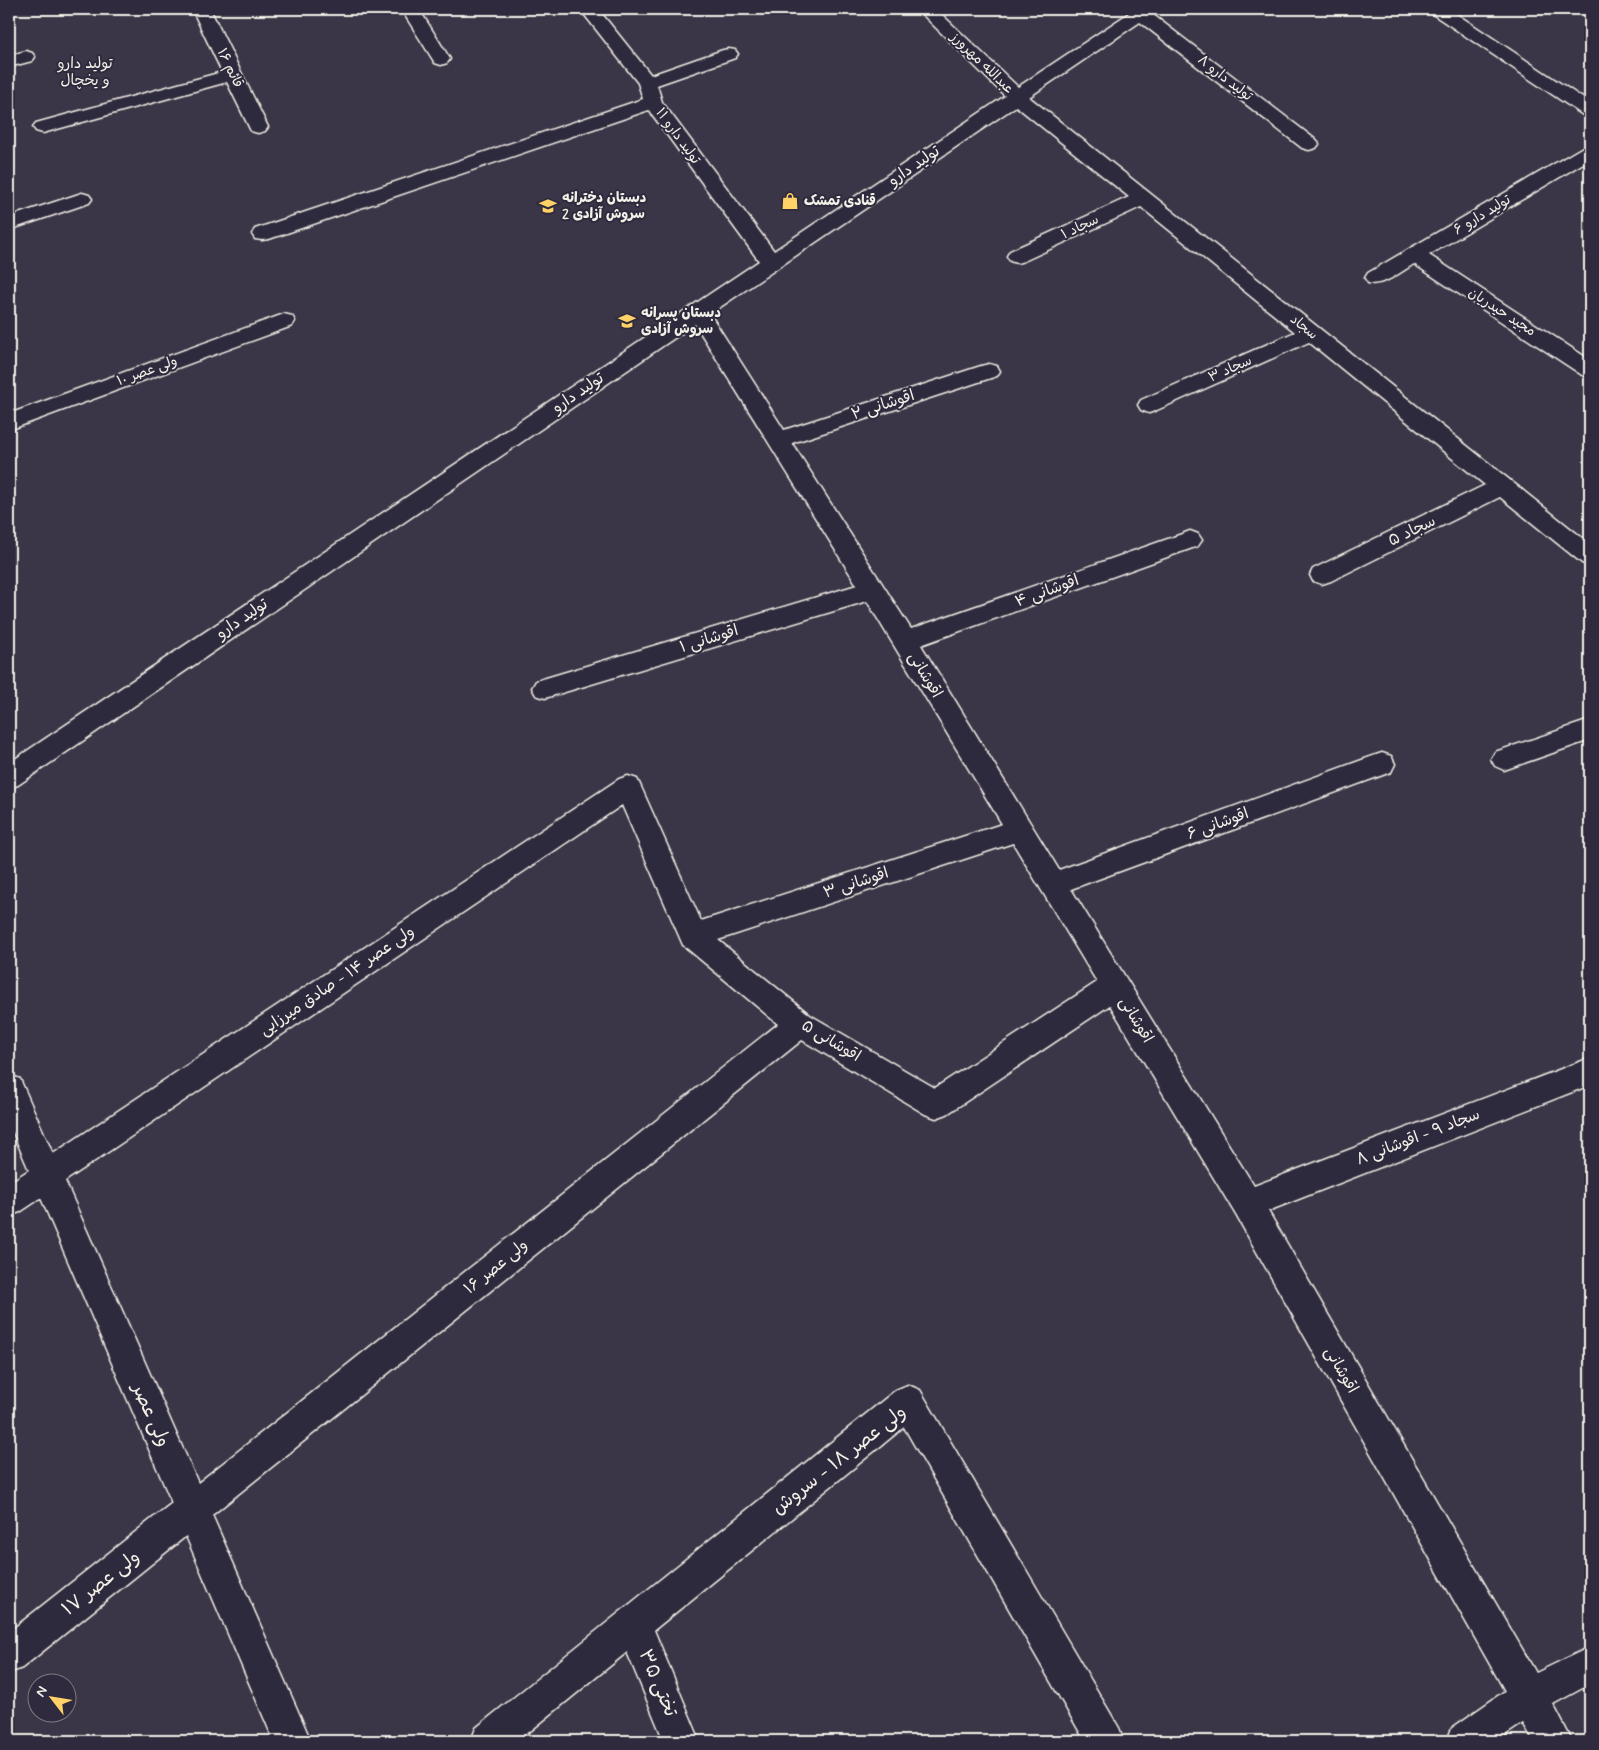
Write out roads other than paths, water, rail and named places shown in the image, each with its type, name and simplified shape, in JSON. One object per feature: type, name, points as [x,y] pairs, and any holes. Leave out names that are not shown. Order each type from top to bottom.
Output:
[{"type":"street","name":"قائم ۱۶","points":[[201,9],[258,127]]},
{"type":"street","points":[[410,9],[441,59]]},
{"type":"street","name":"تولید دارو ۱۱","points":[[589,9],[647,82],[653,102],[771,262]]},
{"type":"street","name":"عبدالله مهرورز","points":[[926,9],[1017,97]]},
{"type":"street","points":[[1437,9],[1590,111]]},
{"type":"street","name":"تولید دارو","points":[[9,777],[1017,97],[1141,10]]},
{"type":"street","name":"تولید دارو ۸","points":[[1141,10],[1309,144]]},
{"type":"street","points":[[647,82],[728,54]]},
{"type":"street","points":[[43,127],[234,75]]},
{"type":"street","name":"سجاد","points":[[1017,97],[1590,557]]},
{"type":"street","points":[[262,234],[653,102]]},
{"type":"street","name":"تولید دارو ۶","points":[[1375,278],[1590,151]]},
{"type":"street","name":"سجاد ۱","points":[[1017,256],[1144,198]]},
{"type":"street","points":[[9,224],[82,199]]},
{"type":"street","name":"مجید حیدریان","points":[[1414,255],[1585,360]]},
{"type":"street","name":"اقوشانی","points":[[698,312],[905,641],[1247,1204],[1554,1741]]},
{"type":"street","name":"ولی عصر ۱۰","points":[[9,422],[284,321]]},
{"type":"street","name":"سجاد ۳","points":[[1149,405],[1311,333]]},
{"type":"street","name":"اقوشانی ۲","points":[[777,440],[989,371]]},
{"type":"street","name":"سجاد ۵","points":[[1322,575],[1502,486]]},
{"type":"street","name":"اقوشانی ۴","points":[[905,641],[1190,540]]},
{"type":"street","name":"اقوشانی ۱","points":[[545,688],[872,590]]},
{"type":"street","points":[[1504,759],[1590,730]]},
{"type":"street","name":"اقوشانی ۶","points":[[1053,884],[1382,764]]},
{"type":"street","name":"اقوشانی ۵","points":[[628,787],[693,936],[800,1024],[936,1104],[1115,986]]},
{"type":"street","name":"ولی عصر ۱۴ - صادق میرزایی","points":[[9,1201],[628,787]]},
{"type":"street","name":"اقوشانی ۳","points":[[693,936],[1020,830]]},
{"type":"street","name":"ولی عصر ۱۶","points":[[193,1510],[800,1024]]},
{"type":"street","name":"سجاد ۹ - اقوشانی ۸","points":[[1247,1204],[1590,1071]]},
{"type":"street","name":"ولی عصر","points":[[9,1089],[294,1741]]},
{"type":"street","name":"ولی عصر ۱۸ - سروش","points":[[489,1741],[908,1402],[1106,1741]]},
{"type":"street","name":"ولی عصر ۱۷","points":[[9,1655],[193,1510]]},
{"type":"street","name":"تختی ۳۵","points":[[634,1625],[682,1741]]},
{"type":"street","points":[[1465,1741],[1528,1697],[1590,1665]]},
{"type":"place","name":"قنادی تمشک","points":[[790,201]]},
{"type":"place","name":"دبستان دخترانه سروش آزادی 2","points":[[548,206]]},
{"type":"place","name":"دبستان پسرانه سروش آزادی","points":[[627,321]]},
{"type":"district","name":"تولید دارو و یخچال","points":[[85,72]]}]
